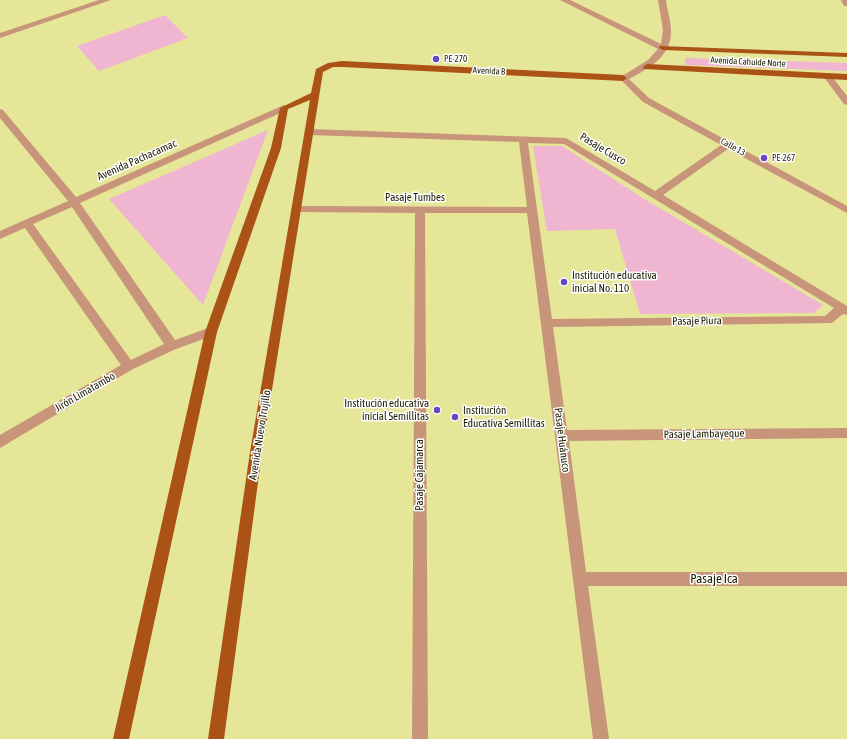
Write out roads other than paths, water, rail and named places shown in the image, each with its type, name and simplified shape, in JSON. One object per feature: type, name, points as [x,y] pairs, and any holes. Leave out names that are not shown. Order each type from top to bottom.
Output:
[{"type":"main road","name":"Avenida Cahuide Norte","points":[[662,48],[847,55]]},
{"type":"main road","name":"Avenida B","points":[[309,132],[314,94],[319,71],[331,65],[342,64],[623,78]]},
{"type":"main road","name":"Avenida Cahuide Norte","points":[[647,66],[847,77]]},
{"type":"main road","points":[[121,739],[211,332],[276,148],[284,108],[314,94]]},
{"type":"main road","name":"Avenida Nuevo Trujillo","points":[[216,739],[256,452],[309,132]]},
{"type":"street","points":[[0,36],[107,0]]},
{"type":"street","points":[[564,0],[662,48],[667,34],[662,0]]},
{"type":"street","points":[[845,0],[847,4]]},
{"type":"street","name":"Avenida B","points":[[623,78],[647,66],[656,59],[662,48]]},
{"type":"street","points":[[827,76],[847,102]]},
{"type":"street","name":"Calle 13","points":[[623,78],[646,100],[847,210]]},
{"type":"street","name":"Avenida Pachacamac","points":[[0,235],[284,108]]},
{"type":"street","points":[[0,112],[74,202],[172,346]]},
{"type":"street","name":"Pasaje Cusco","points":[[309,132],[523,141],[566,141],[844,309]]},
{"type":"street","name":"Pasaje Huánuco","points":[[523,141],[601,739]]},
{"type":"street","points":[[656,195],[728,144]]},
{"type":"street","name":"Pasaje Tumbes","points":[[297,209],[532,210]]},
{"type":"street","name":"Pasaje Cajamarca","points":[[420,210],[420,739]]},
{"type":"street","points":[[27,223],[129,366]]},
{"type":"street","name":"Pasaje Piura","points":[[547,323],[828,320],[844,309]]},
{"type":"street","name":"Jirón Limatambo","points":[[0,442],[129,366],[172,346],[211,332]]},
{"type":"street","name":"Pasaje Lambayeque","points":[[562,436],[847,433]]},
{"type":"street","name":"Pasaje Ica","points":[[580,579],[847,579]]},
{"type":"place","name":"PE-270","points":[[436,59]]},
{"type":"place","name":"PE-267","points":[[764,158]]},
{"type":"place","name":"Institución educativa inicial No. 110","points":[[564,282]]},
{"type":"place","name":"Institución educativa inicial Semillitas","points":[[437,410]]},
{"type":"place","name":"Institución Educativa Semillitas","points":[[455,417]]}]
